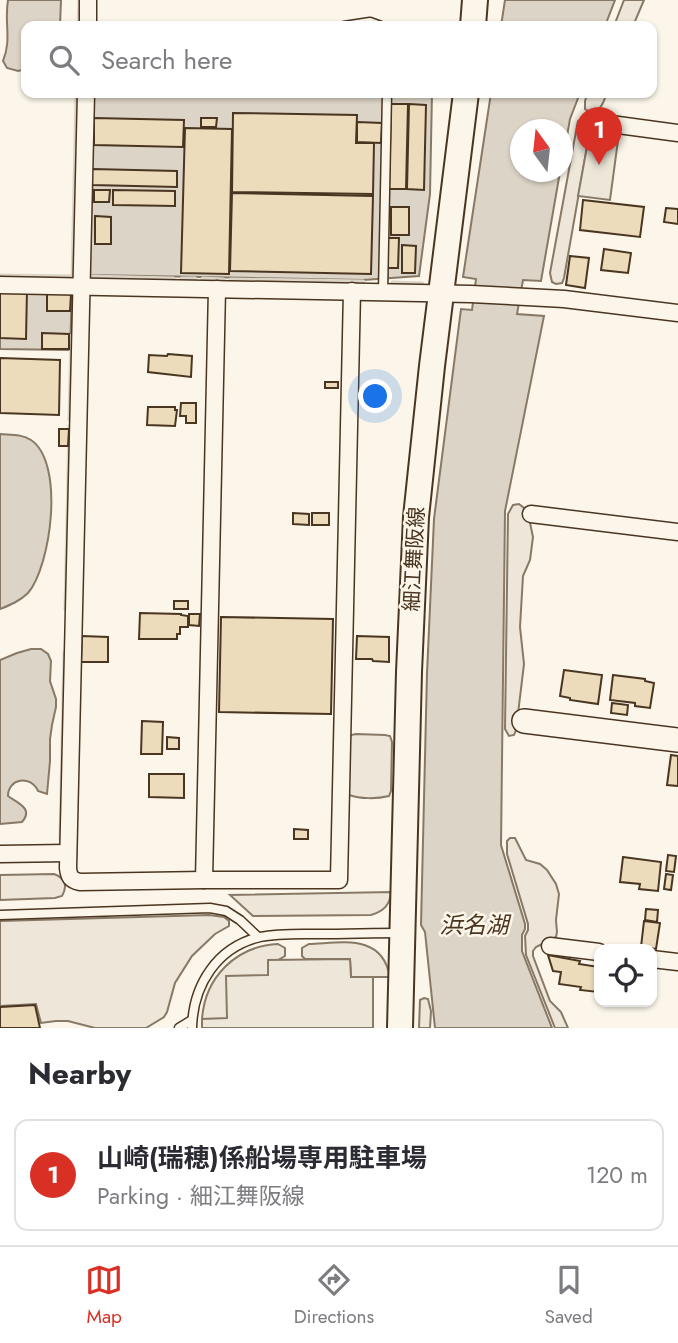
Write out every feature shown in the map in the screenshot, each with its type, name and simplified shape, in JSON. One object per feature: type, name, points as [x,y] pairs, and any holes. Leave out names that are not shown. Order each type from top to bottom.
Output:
[{"type":"main road","points":[[473,21],[475,0]]},
{"type":"main road","name":"細江舞阪線","points":[[400,1028],[409,660],[416,517],[465,98]]},
{"type":"street","points":[[88,0],[88,21]]},
{"type":"street","points":[[86,98],[68,853],[68,875],[73,880],[339,880],[352,292]]},
{"type":"street","points":[[596,122],[678,133]]},
{"type":"street","points":[[0,285],[471,294],[564,299],[678,313]]},
{"type":"street","points":[[204,880],[217,289]]},
{"type":"street","points":[[531,514],[678,532]]},
{"type":"street","points":[[524,721],[678,740]]},
{"type":"street","points":[[0,854],[68,853]]},
{"type":"street","points":[[550,946],[594,952]]},
{"type":"street","points":[[657,960],[678,962]]},
{"type":"lane","points":[[383,292],[387,98]]},
{"type":"lane","points":[[0,915],[210,908],[226,911],[258,937]]},
{"type":"lane","points":[[179,1028],[192,1024],[197,992],[211,968],[232,948],[258,937],[272,935],[402,933]]},
{"type":"shaded area","points":[[624,0],[644,0],[635,21],[616,21]]},
{"type":"shaded area","points":[[586,98],[605,98],[596,110],[585,109]]},
{"type":"shaded area","points":[[588,120],[590,130],[564,278],[562,283],[556,284],[552,282],[550,273],[567,182],[573,182],[573,148],[578,121]]},
{"type":"shaded area","points":[[590,130],[619,133],[610,200],[578,196]]},
{"type":"shaded area","points":[[519,504],[529,518],[533,537],[530,560],[523,576],[520,627],[524,664],[516,730],[514,735],[509,736],[505,729],[508,514],[513,505]]},
{"type":"shaded area","points":[[351,735],[390,736],[389,796],[369,798],[349,795],[349,740]]},
{"type":"shaded area","points":[[515,838],[526,860],[540,864],[556,884],[559,894],[556,937],[536,947],[533,956],[550,1001],[561,1012],[568,1028],[555,1028],[526,955],[525,936],[528,924],[507,854],[507,841]]},
{"type":"shaded area","points":[[54,874],[64,883],[62,896],[0,900],[0,875]]},
{"type":"shaded area","points":[[391,892],[386,907],[371,915],[253,916],[230,895]]},
{"type":"shaded area","points":[[209,915],[224,917],[229,921],[229,926],[215,934],[192,956],[175,983],[164,1017],[146,1028],[95,1028],[68,1021],[41,1023],[36,1004],[0,1006],[0,921]]},
{"type":"shaded area","points":[[347,942],[370,947],[379,953],[386,963],[390,977],[351,977],[350,959],[305,959],[302,956],[302,948],[309,944]]},
{"type":"shaded area","points":[[278,944],[285,948],[285,956],[268,961],[268,975],[227,1019],[202,1019],[209,990],[225,967],[249,951]]},
{"type":"shaded area","points":[[350,959],[351,977],[373,977],[373,1028],[202,1028],[202,1019],[227,1018],[226,976],[268,975],[268,960]]},
{"type":"shaded area","points":[[428,999],[431,1011],[430,1028],[419,1028],[420,1000]]},
{"type":"water","points":[[8,0],[61,0],[60,21],[21,21],[21,70],[18,71],[7,68],[3,61],[7,45]]},
{"type":"water","points":[[505,0],[615,0],[607,21],[502,21]]},
{"type":"water","points":[[93,98],[432,98],[430,194],[419,276],[363,280],[89,275]]},
{"type":"water","name":"浜名湖","points":[[490,98],[578,98],[570,119],[510,119],[510,182],[558,182],[541,281],[523,280],[517,314],[544,316],[505,511],[501,845],[525,924],[522,951],[552,1028],[435,1028],[425,932],[421,925],[434,519],[461,309],[472,310],[476,279],[463,277]]},
{"type":"water","points":[[0,289],[72,290],[70,350],[0,349]]},
{"type":"water","points":[[0,434],[28,438],[42,452],[51,491],[51,515],[43,561],[36,580],[25,596],[0,609]]},
{"type":"water","points":[[31,649],[41,649],[48,654],[51,661],[50,681],[56,699],[50,739],[47,794],[38,791],[30,782],[15,782],[8,796],[23,806],[25,817],[22,822],[0,824],[0,660]]},
{"type":"building","points":[[391,104],[408,104],[406,189],[389,189]]},
{"type":"building","points":[[409,104],[426,105],[424,190],[407,189]]},
{"type":"building","points":[[233,113],[357,115],[356,143],[374,143],[373,194],[232,192]]},
{"type":"building","points":[[94,118],[184,120],[183,147],[94,145]]},
{"type":"building","points":[[201,118],[217,118],[216,127],[201,127]]},
{"type":"building","points":[[357,122],[382,123],[381,143],[357,142]]},
{"type":"building","points":[[185,128],[232,129],[229,274],[181,273]]},
{"type":"building","points":[[92,169],[177,171],[177,187],[92,185]]},
{"type":"building","points":[[94,190],[110,190],[109,202],[94,202]]},
{"type":"building","points":[[113,190],[175,191],[175,206],[113,205]]},
{"type":"building","points":[[232,193],[373,196],[371,274],[230,271]]},
{"type":"building","points":[[583,200],[644,207],[640,237],[580,230]]},
{"type":"building","points":[[391,207],[409,207],[409,235],[391,235]]},
{"type":"building","points":[[666,208],[678,209],[678,224],[664,222]]},
{"type":"building","points":[[95,216],[111,217],[111,244],[95,244]]},
{"type":"building","points":[[387,238],[399,238],[398,268],[387,268]]},
{"type":"building","points":[[402,245],[416,246],[415,273],[402,273]]},
{"type":"building","points":[[604,249],[631,253],[628,273],[601,270]]},
{"type":"building","points":[[570,256],[589,258],[585,288],[566,285]]},
{"type":"building","points":[[0,289],[27,289],[26,339],[0,338]]},
{"type":"building","points":[[47,293],[71,294],[70,311],[47,311]]},
{"type":"building","points":[[42,333],[69,334],[69,349],[42,349]]},
{"type":"building","points":[[149,355],[192,356],[191,377],[148,372]]},
{"type":"building","points":[[0,358],[60,360],[59,415],[0,413]]},
{"type":"building","points":[[325,382],[338,382],[338,388],[325,388]]},
{"type":"building","points":[[181,403],[196,403],[196,423],[186,423],[186,416],[180,416]]},
{"type":"building","points":[[148,407],[175,407],[175,426],[147,425]]},
{"type":"building","points":[[59,429],[69,429],[68,446],[59,446]]},
{"type":"building","points":[[293,513],[309,514],[309,525],[293,524]]},
{"type":"building","points":[[312,513],[329,513],[329,525],[312,525]]},
{"type":"building","points":[[174,601],[188,601],[188,609],[174,609]]},
{"type":"building","points":[[140,613],[188,616],[188,627],[180,627],[177,639],[139,639]]},
{"type":"building","points":[[189,614],[200,614],[199,626],[189,625]]},
{"type":"building","points":[[221,617],[333,619],[331,714],[219,712]]},
{"type":"building","points":[[82,636],[108,637],[108,662],[81,662]]},
{"type":"building","points":[[357,636],[389,637],[389,662],[356,659]]},
{"type":"building","points":[[564,670],[602,675],[598,704],[560,696]]},
{"type":"building","points":[[613,675],[645,679],[654,683],[650,708],[610,700]]},
{"type":"building","points":[[612,703],[628,705],[627,715],[611,713]]},
{"type":"building","points":[[142,721],[163,722],[162,754],[141,754]]},
{"type":"building","points":[[167,737],[179,738],[179,749],[167,749]]},
{"type":"building","points":[[671,755],[678,756],[678,786],[667,785]]},
{"type":"building","points":[[149,774],[184,774],[184,798],[149,797]]},
{"type":"building","points":[[294,829],[308,830],[308,839],[294,839]]},
{"type":"building","points":[[668,855],[676,856],[674,872],[666,871]]},
{"type":"building","points":[[623,857],[661,862],[658,891],[639,889],[640,884],[620,882]]},
{"type":"building","points":[[666,874],[673,875],[671,890],[664,889]]},
{"type":"building","points":[[646,909],[658,910],[657,922],[645,920]]},
{"type":"building","points":[[644,921],[660,923],[657,944],[641,944]]},
{"type":"building","points":[[548,955],[594,966],[594,992],[559,984],[561,972],[553,971]]},
{"type":"building","points":[[35,1005],[40,1028],[0,1028],[0,1007]]},
{"type":"waterway","points":[[79,21],[80,0]]},
{"type":"waterway","points":[[73,281],[77,98]]},
{"type":"waterway","points":[[0,276],[74,277]]},
{"type":"waterway","points":[[89,277],[173,279]]},
{"type":"waterway","points":[[182,279],[195,279]]},
{"type":"waterway","points":[[203,279],[223,280]]},
{"type":"waterway","points":[[231,280],[363,282]]},
{"type":"waterway","points":[[393,283],[422,284]]},
{"type":"waterway","points":[[70,419],[72,336]]},
{"type":"waterway","points":[[66,609],[70,427]]},
{"type":"waterway","points":[[61,839],[65,653]]},
{"type":"place","name":"山崎(瑞穂)係船場専用駐車場","points":[[599,165]]}]
